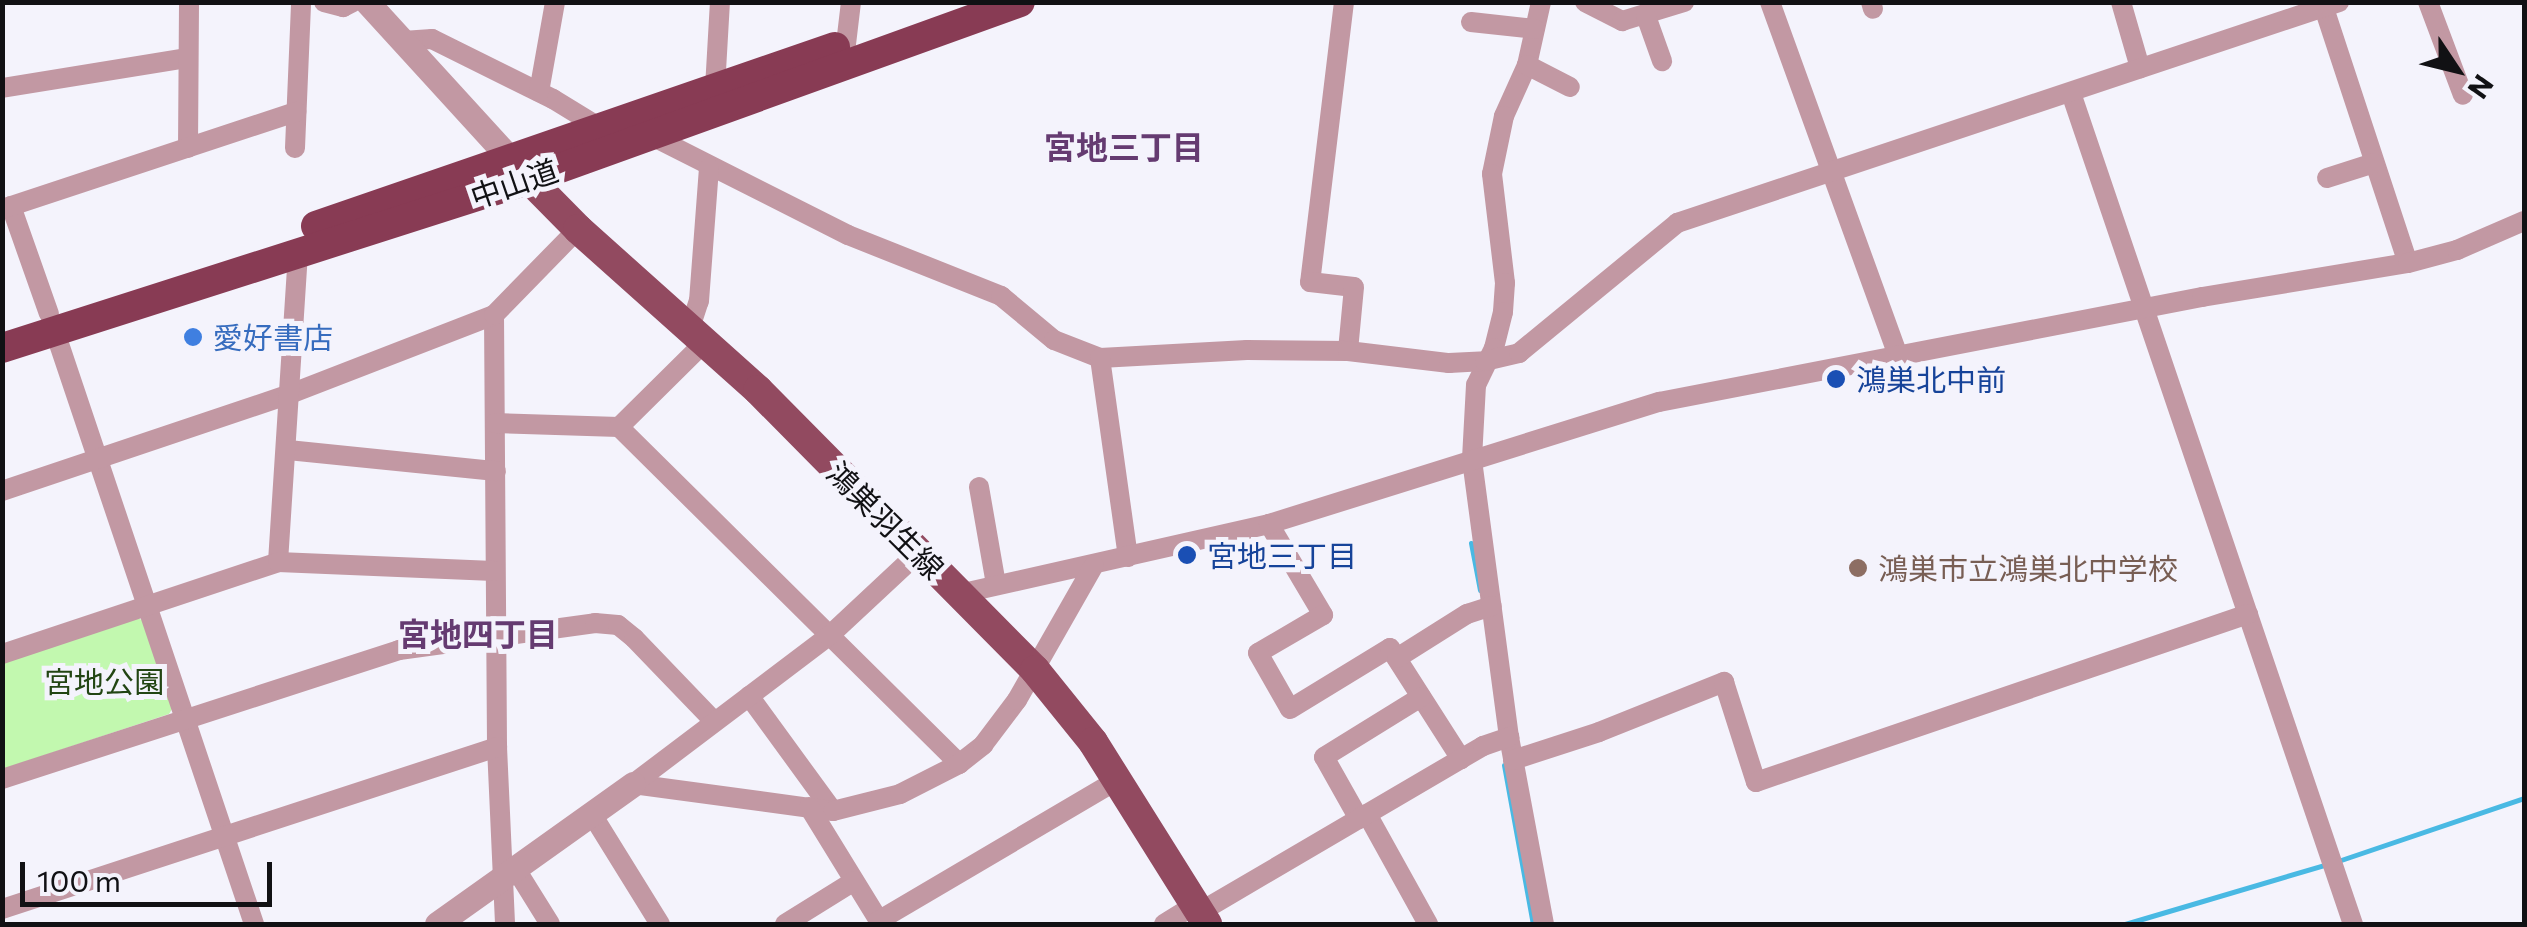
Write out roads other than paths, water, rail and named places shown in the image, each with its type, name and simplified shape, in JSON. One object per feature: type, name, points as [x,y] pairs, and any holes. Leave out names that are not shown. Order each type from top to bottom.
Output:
[{"type":"highway","name":"中山道","points":[[2,329],[51,322],[298,254],[520,170],[602,129],[966,2]]},
{"type":"highway","name":"中山道","points":[[2,348],[51,322],[520,170],[648,134],[1020,2]]},
{"type":"main road","name":"鴻巣羽生線","points":[[520,170],[578,229],[758,390],[1035,670],[1118,780],[1201,914]]},
{"type":"street","points":[[188,148],[189,2]]},
{"type":"street","points":[[295,148],[301,2]]},
{"type":"street","points":[[324,2],[343,7],[353,2]]},
{"type":"street","points":[[367,2],[520,170]]},
{"type":"street","points":[[539,92],[554,2]]},
{"type":"street","points":[[715,88],[720,2]]},
{"type":"street","points":[[846,44],[851,2]]},
{"type":"street","points":[[1344,2],[1310,282],[1354,287],[1348,351]]},
{"type":"street","points":[[1542,2],[1527,65],[1504,116],[1492,174],[1505,283],[1503,312],[1494,348],[1476,385],[1472,460],[1509,737],[1544,924]]},
{"type":"street","points":[[1585,2],[1622,22],[1684,2]]},
{"type":"street","points":[[1770,2],[1898,355]]},
{"type":"street","points":[[2120,2],[2140,68]]},
{"type":"street","points":[[2428,2],[2463,95]]},
{"type":"street","points":[[648,134],[709,168],[909,262],[1001,296],[1054,340],[1100,358],[1247,350],[1348,351],[1449,363],[1485,361],[1519,353],[1677,223],[2331,5],[2374,163],[2408,263]]},
{"type":"street","points":[[1646,16],[1662,61]]},
{"type":"street","points":[[1472,22],[1536,29]]},
{"type":"street","points":[[403,40],[432,39],[539,92],[602,129]]},
{"type":"street","points":[[2,88],[188,58]]},
{"type":"street","points":[[1527,65],[1570,88]]},
{"type":"street","points":[[2071,93],[2353,924]]},
{"type":"street","points":[[254,924],[149,605],[51,322],[7,208],[296,112]]},
{"type":"street","points":[[2327,178],[2374,163]]},
{"type":"street","points":[[620,426],[696,337],[709,168]]},
{"type":"street","points":[[959,594],[1269,524],[1660,402],[2144,309],[2408,263],[2457,250],[2524,221]]},
{"type":"street","points":[[2,490],[290,394],[494,315],[578,229]]},
{"type":"street","points":[[278,562],[298,254]]},
{"type":"street","points":[[494,315],[496,747],[509,877],[505,924]]},
{"type":"street","points":[[1100,358],[1128,557]]},
{"type":"street","points":[[495,423],[620,426],[959,764]]},
{"type":"street","points":[[288,450],[496,471]]},
{"type":"street","points":[[980,487],[996,584]]},
{"type":"street","points":[[1269,524],[1322,615],[1258,653],[1290,709],[1390,648],[1461,758]]},
{"type":"street","points":[[438,924],[593,816],[829,636],[917,554]]},
{"type":"street","points":[[2,654],[278,562],[494,571]]},
{"type":"street","points":[[633,784],[833,811],[900,794],[959,764],[982,745],[1035,670],[1094,565]]},
{"type":"street","points":[[1397,658],[1467,614],[1492,606]]},
{"type":"street","points":[[1513,760],[1599,732],[1724,682],[1756,782],[2248,614]]},
{"type":"street","points":[[2,779],[399,650],[497,633],[595,623],[618,625],[714,721]]},
{"type":"street","points":[[749,696],[833,811]]},
{"type":"street","points":[[1422,697],[1324,757],[1428,924]]},
{"type":"street","points":[[1164,924],[1201,914],[1461,758],[1509,737]]},
{"type":"street","points":[[2,909],[496,747]]},
{"type":"street","points":[[809,807],[879,923],[1118,780]]},
{"type":"street","points":[[593,816],[660,924]]},
{"type":"street","points":[[509,877],[550,924]]},
{"type":"street","points":[[786,924],[854,881]]},
{"type":"waterway","points":[[1471,543],[1480,590]]},
{"type":"waterway","points":[[1504,765],[1533,924]]},
{"type":"waterway","points":[[2338,861],[2524,798]]},
{"type":"waterway","points":[[2125,924],[2327,864]]},
{"type":"place","name":"愛好書店","points":[[193,337]]},
{"type":"place","name":"鴻巣北中前","points":[[1836,379]]},
{"type":"place","name":"宮地三丁目","points":[[1187,555]]},
{"type":"place","name":"鴻巣市立鴻巣北中学校","points":[[1858,568]]},
{"type":"district","name":"宮地三丁目","points":[[1124,146]]},
{"type":"district","name":"宮地四丁目","points":[[478,633]]},
{"type":"park label","name":"宮地公園","points":[[104,681]]}]
